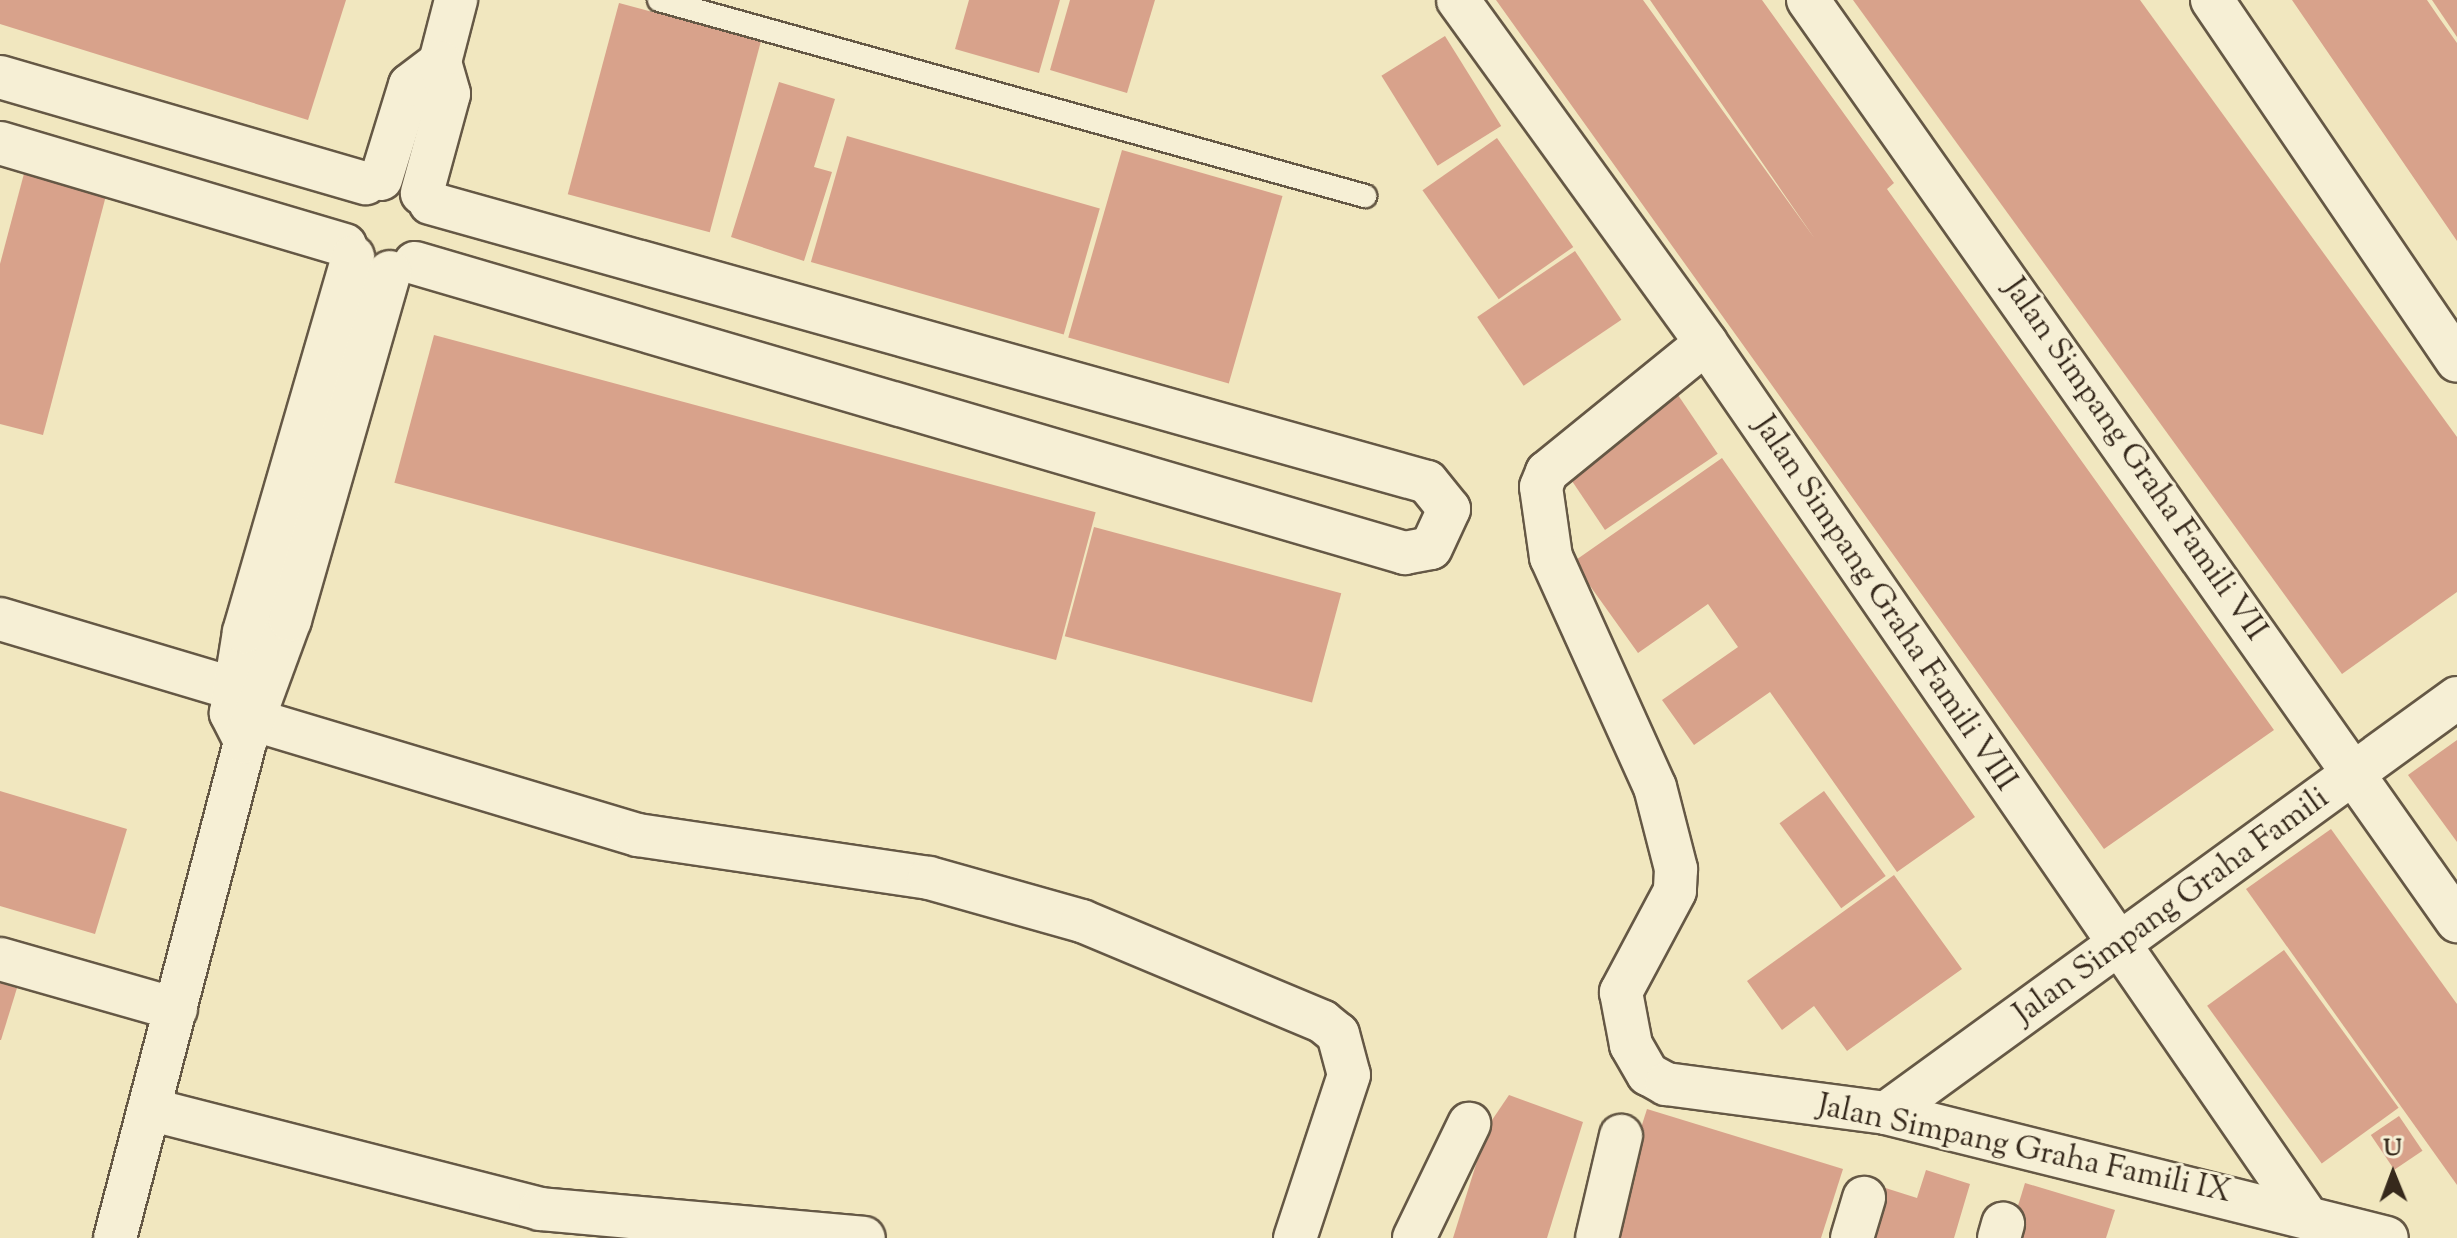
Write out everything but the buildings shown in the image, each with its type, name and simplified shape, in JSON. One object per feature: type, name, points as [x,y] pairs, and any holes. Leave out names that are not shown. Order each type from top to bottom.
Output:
[{"type":"street","points":[[376,259],[432,236],[426,198],[449,94],[440,62],[456,0]]},
{"type":"street","name":"Jalan Simpang Graha Famili VII","points":[[1808,0],[2457,921]]},
{"type":"street","points":[[2212,0],[2457,361]]},
{"type":"street","name":"Jalan Simpang Graha Famili VIII","points":[[1458,1],[1706,343],[2119,948],[2303,1211]]},
{"type":"street","points":[[115,1238],[176,1009],[246,712],[376,259],[343,210],[373,181],[410,85],[440,62]]},
{"type":"street","points":[[0,77],[1427,482],[1449,509],[1431,548],[1405,553],[376,259],[0,143]]},
{"type":"street","name":"Jalan Simpang Graha Famili IX","points":[[1706,343],[1547,472],[1541,487],[1551,557],[1655,787],[1676,869],[1675,891],[1627,976],[1621,1006],[1639,1061],[1666,1084],[1886,1113],[2303,1211],[2387,1238]]},
{"type":"street","points":[[0,619],[246,712],[638,835],[945,882],[1082,921],[1323,1022],[1338,1034],[1349,1075],[1295,1238]]},
{"type":"street","name":"Jalan Simpang Graha Famili","points":[[1886,1113],[2119,948],[2457,698]]},
{"type":"street","points":[[0,959],[176,1009]]},
{"type":"street","points":[[149,1109],[540,1209],[864,1238]]},
{"type":"street","points":[[1414,1238],[1469,1124]]},
{"type":"street","points":[[1597,1238],[1621,1136]]},
{"type":"street","points":[[1852,1238],[1864,1198]]},
{"type":"lane","points":[[659,0],[1365,196]]}]
